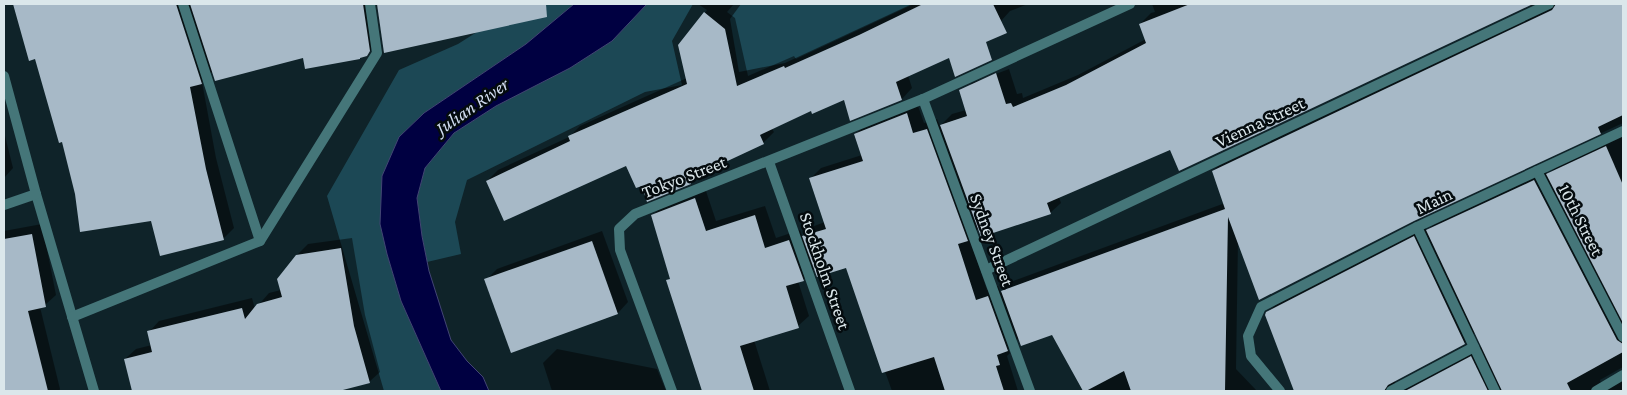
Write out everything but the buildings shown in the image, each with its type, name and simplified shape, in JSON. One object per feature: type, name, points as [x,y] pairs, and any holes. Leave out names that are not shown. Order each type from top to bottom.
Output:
[{"type":"street","points":[[183,4],[260,242]]},
{"type":"street","points":[[72,317],[260,242],[377,53],[370,4]]},
{"type":"street","name":"Tokyo Street","points":[[672,391],[620,250],[620,229],[635,214],[923,99],[1130,4]]},
{"type":"street","name":"Vienna Street","points":[[986,270],[1549,4]]},
{"type":"street","points":[[4,76],[36,194],[94,391]]},
{"type":"street","name":"Sydney Street","points":[[923,99],[1030,391]]},
{"type":"street","name":"Main","points":[[1280,391],[1252,356],[1248,336],[1261,306],[1417,227],[1623,131]]},
{"type":"street","name":"Stockholm Street","points":[[769,162],[850,391]]},
{"type":"street","name":"10th Street","points":[[1538,171],[1623,337]]},
{"type":"street","points":[[4,205],[36,194]]},
{"type":"street","points":[[1417,227],[1495,391]]},
{"type":"street","points":[[1390,391],[1474,347]]},
{"type":"street","points":[[1596,391],[1623,375]]},
{"type":"shaded area","points":[[521,4],[574,4],[526,44],[424,113],[399,137],[387,254],[401,301],[441,391],[384,391],[327,196],[399,70],[458,44]]},
{"type":"shaded area","points":[[647,4],[693,4],[672,41],[682,85],[645,92],[467,180],[455,222],[461,254],[427,262],[417,198],[425,168],[454,133],[496,106],[570,68],[612,41]]},
{"type":"shaded area","points":[[741,4],[912,4],[785,63],[739,72],[730,19]]},
{"type":"water","name":"Julian River","points":[[574,4],[647,4],[612,41],[570,68],[496,106],[454,133],[425,168],[417,198],[429,271],[451,340],[467,361],[483,377],[489,391],[441,391],[401,301],[387,254],[380,224],[382,176],[399,137],[424,113],[526,44]]}]
